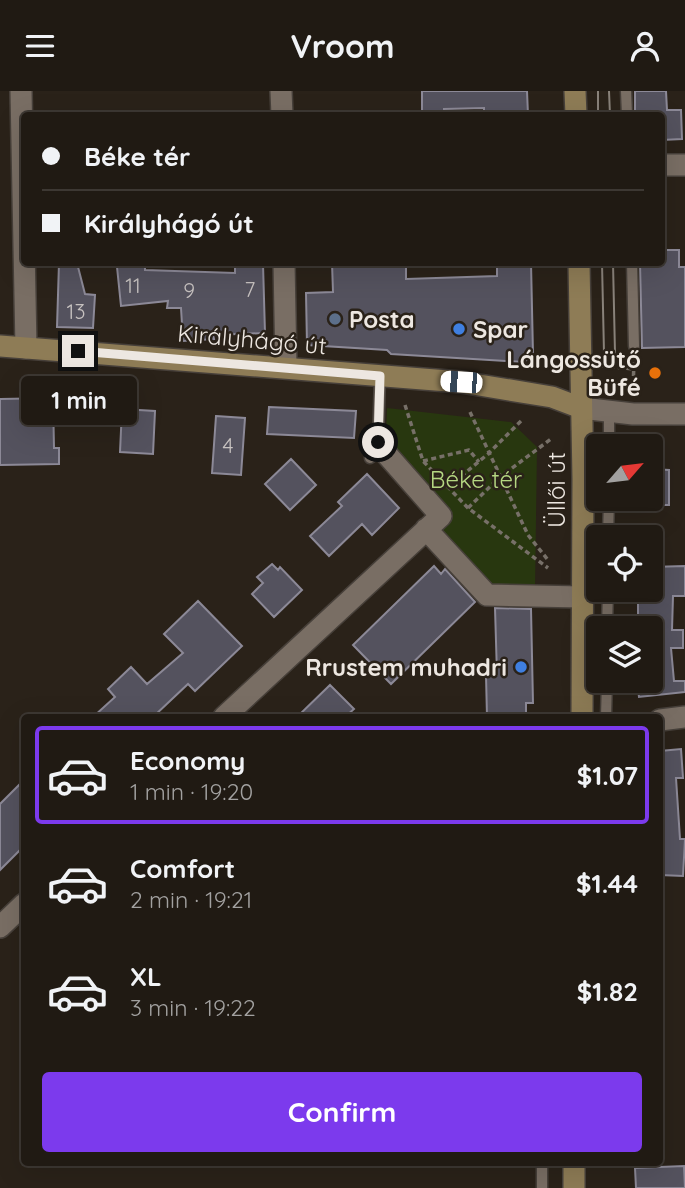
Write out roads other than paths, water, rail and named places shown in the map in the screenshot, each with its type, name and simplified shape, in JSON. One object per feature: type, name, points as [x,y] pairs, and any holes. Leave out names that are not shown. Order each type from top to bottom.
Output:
[{"type":"street","points":[[21,91],[21,112]]},
{"type":"street","points":[[281,91],[282,112]]},
{"type":"street","points":[[575,91],[576,112]]},
{"type":"street","points":[[665,165],[685,165]]},
{"type":"street","points":[[24,266],[26,348]]},
{"type":"street","points":[[284,266],[286,367]]},
{"type":"street","name":"Üllői út","points":[[579,266],[582,714]]},
{"type":"street","name":"Királyhágó út","points":[[0,346],[461,382],[552,397],[581,408]]},
{"type":"street","points":[[581,408],[609,412],[685,414]]},
{"type":"street","points":[[227,714],[440,516],[405,476],[376,454]]},
{"type":"street","points":[[426,529],[487,595],[582,597]]},
{"type":"street","points":[[663,720],[685,717]]},
{"type":"street","points":[[0,927],[21,907]]},
{"type":"street","points":[[574,1166],[574,1188]]},
{"type":"lane","points":[[626,91],[626,112]]},
{"type":"lane","points":[[632,266],[634,346]]},
{"type":"lane","points":[[376,454],[380,376]]},
{"type":"lane","points":[[609,412],[609,434]]},
{"type":"lane","points":[[606,714],[607,693]]},
{"type":"lane","points":[[542,1166],[542,1188]]},
{"type":"tram line","points":[[598,91],[598,112]]},
{"type":"tram line","points":[[609,91],[610,112]]},
{"type":"tram line","points":[[602,266],[604,353]]},
{"type":"tram line","points":[[613,266],[615,353]]},
{"type":"place","name":"Posta","points":[[335,319]]},
{"type":"place","name":"Spar","points":[[459,329]]},
{"type":"place","name":"Lángossütő Büfé","points":[[655,373]]},
{"type":"place","name":"Rrustem muhadri","points":[[521,667]]},
{"type":"park label","name":"Béke tér","points":[[476,479]]}]
